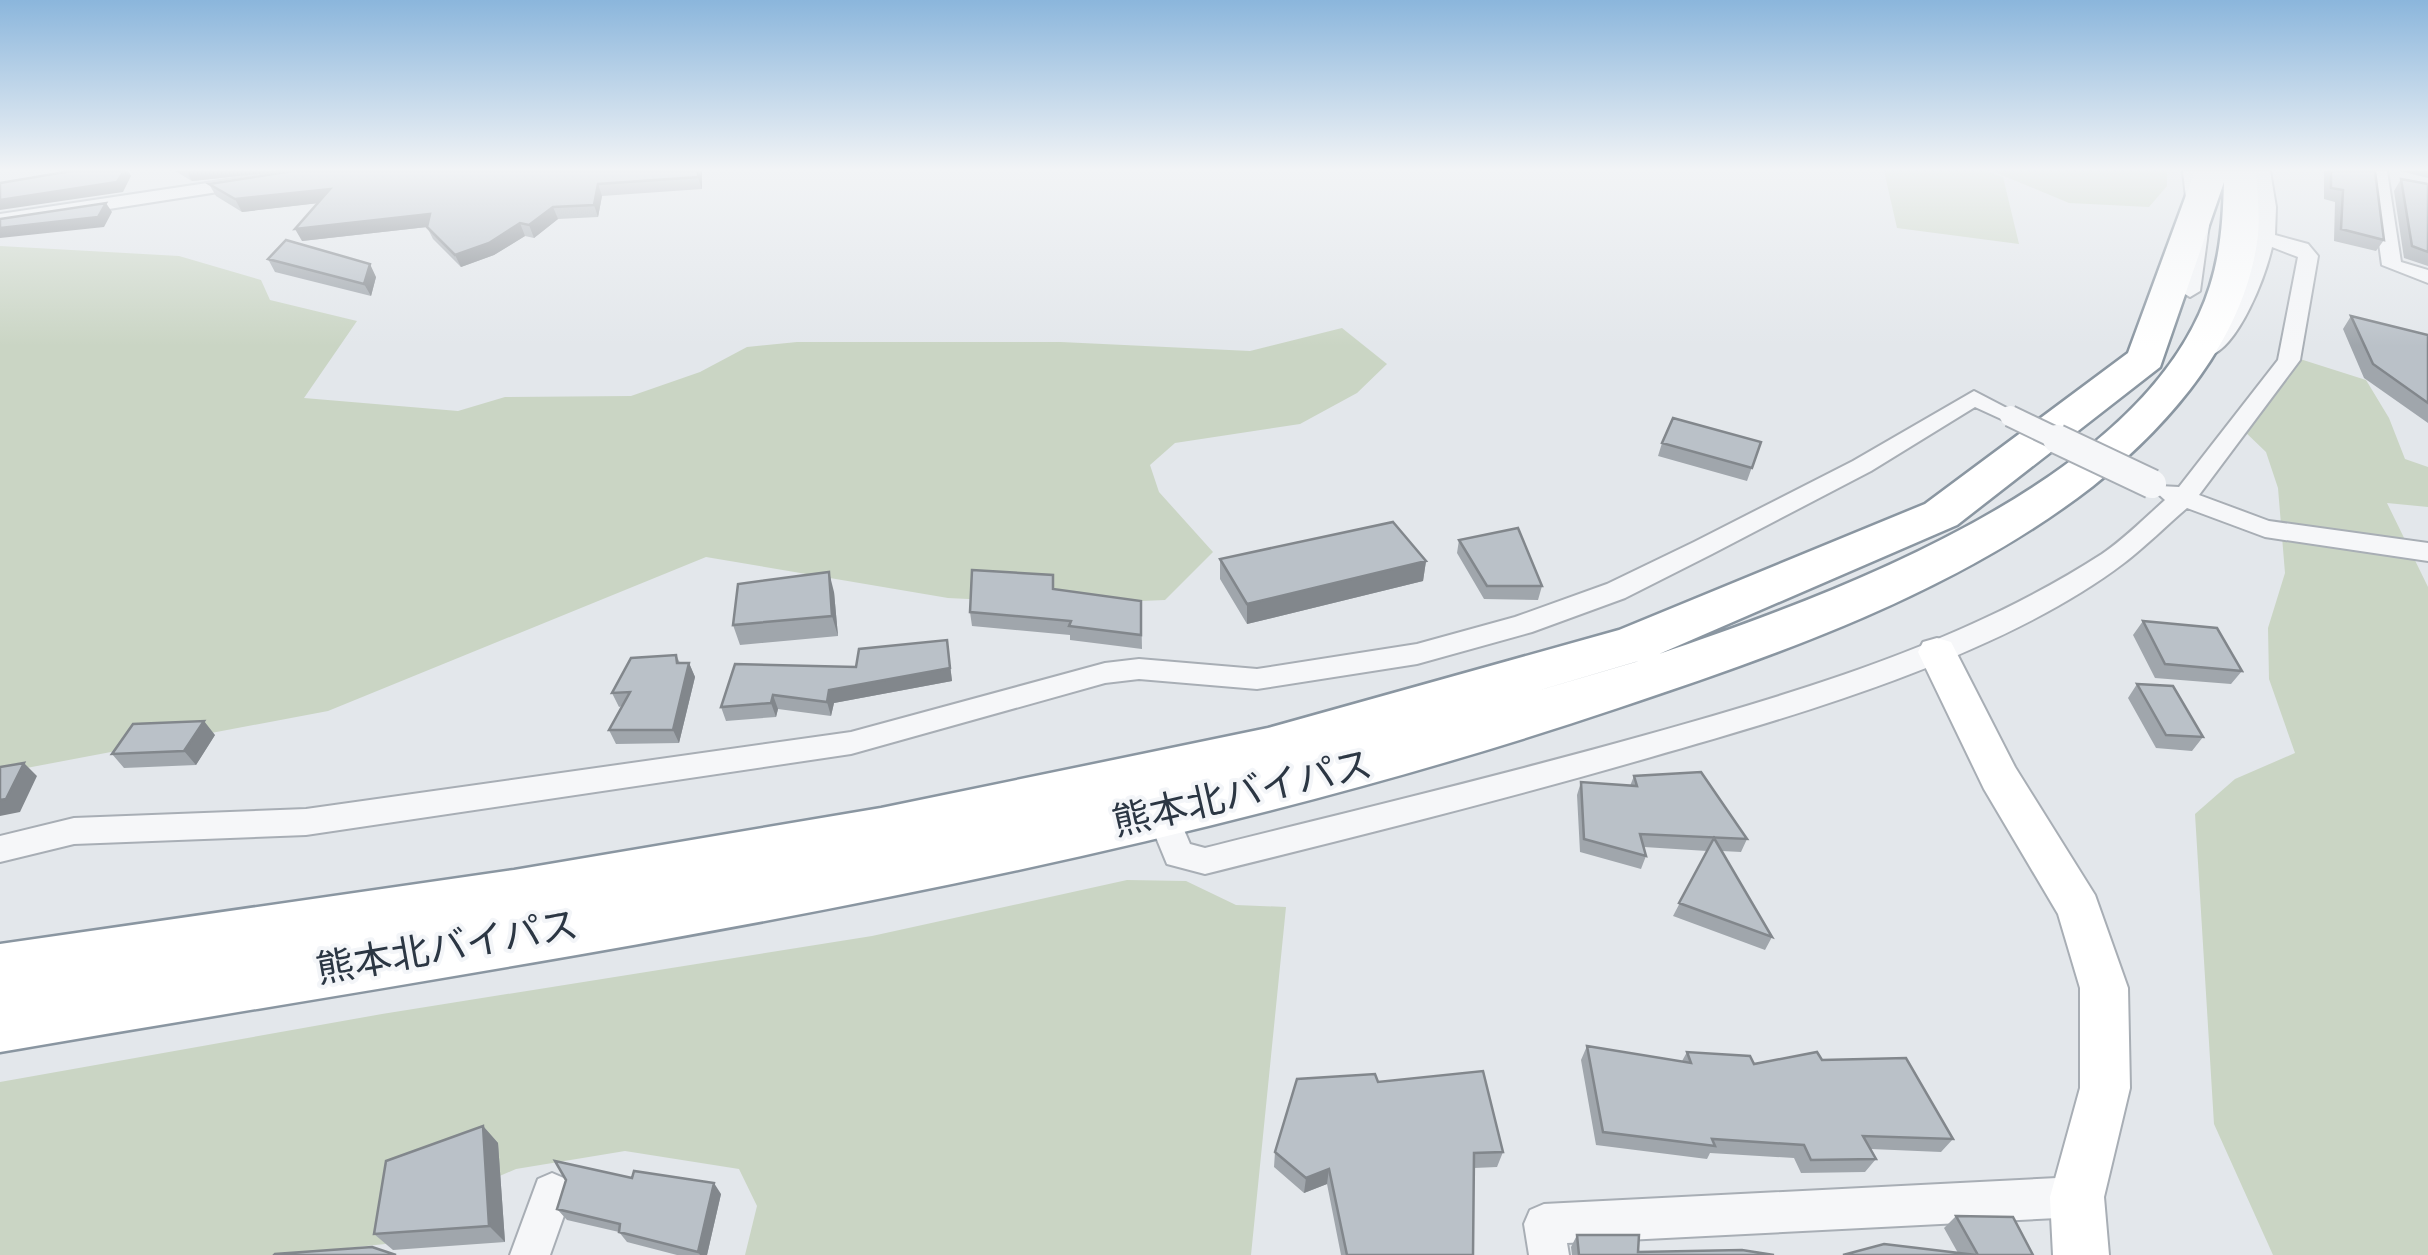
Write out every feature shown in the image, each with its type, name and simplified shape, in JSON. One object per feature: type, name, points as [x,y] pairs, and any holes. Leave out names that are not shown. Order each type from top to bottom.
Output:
[{"type":"highway","name":"熊本北バイパス","points":[[0,972],[745,854],[1108,785],[1386,722],[1478,695],[1775,594],[1864,556],[2030,462],[2090,416],[2177,320],[2209,230]]},
{"type":"highway","name":"熊本北バイパス","points":[[0,1022],[922,863],[1162,813],[1513,723],[1670,672],[1886,586],[1981,539],[2082,471],[2132,428],[2188,368],[2216,319],[2240,255],[2242,230]]},
{"type":"street","points":[[2190,291],[2199,230]]},
{"type":"street","points":[[2188,368],[2218,340],[2240,310],[2264,230]]},
{"type":"street","points":[[2389,230],[2392,265],[2428,277]]},
{"type":"street","points":[[1162,813],[1178,854],[1205,861],[1526,781],[1744,719],[1938,652],[2042,601],[2114,558],[2183,498],[2290,360],[2308,256],[2302,248],[2262,238]]},
{"type":"street","points":[[0,849],[74,832],[306,822],[852,743],[1105,672],[1139,669],[1257,679],[1446,646],[1616,591],[1862,466],[1974,398],[2183,498],[2265,529],[2428,552]]},
{"type":"street","points":[[1446,646],[1478,695]]},
{"type":"street","points":[[1938,652],[1998,777],[2080,910],[2104,988],[2105,1088],[2077,1197],[2081,1255]]},
{"type":"street","points":[[530,1255],[552,1193]]},
{"type":"street","points":[[1549,1255],[1544,1224],[2077,1197]]},
{"type":"green space","points":[[1909,230],[2016,230],[2019,244]]},
{"type":"green space","points":[[0,246],[179,256],[261,280],[270,300],[357,321],[304,398],[458,411],[505,397],[631,396],[700,372],[747,347],[797,342],[1061,342],[1250,351],[1342,328],[1387,364],[1357,393],[1300,424],[1175,443],[1150,465],[1159,492],[1213,552],[1165,600],[1072,604],[948,598],[706,557],[328,711],[0,773]]},
{"type":"green space","points":[[2300,359],[2366,380],[2389,418],[2405,459],[2428,467],[2428,507],[2387,503],[2428,587],[2428,1255],[2273,1255],[2214,1124],[2195,814],[2235,779],[2295,753],[2269,679],[2268,628],[2285,573],[2278,488],[2266,452],[2241,428]]},
{"type":"green space","points":[[1127,880],[1186,881],[1236,905],[1286,907],[1251,1255],[745,1255],[757,1206],[739,1169],[625,1151],[516,1169],[433,1205],[385,1244],[283,1255],[0,1255],[0,1082],[382,1014],[872,936]]},
{"type":"building","points":[[430,230],[510,230],[489,243],[455,255]]},
{"type":"building","points":[[2343,230],[2383,230],[2384,240]]},
{"type":"building","points":[[2409,230],[2428,230],[2428,252],[2412,246]]},
{"type":"building","points":[[286,240],[370,264],[364,284],[268,259]]},
{"type":"building","points":[[2351,316],[2428,335],[2428,403],[2373,364]]},
{"type":"building","points":[[1673,418],[1761,442],[1752,468],[1662,443]]},
{"type":"building","points":[[1393,522],[1426,561],[1247,604],[1220,559]]},
{"type":"building","points":[[1518,528],[1542,586],[1487,586],[1459,540]]},
{"type":"building","points":[[972,570],[1053,575],[1053,589],[1141,601],[1141,635],[1069,626],[1071,621],[970,612]]},
{"type":"building","points":[[829,572],[832,616],[733,625],[738,584]]},
{"type":"building","points":[[2143,621],[2217,628],[2242,671],[2165,664]]},
{"type":"building","points":[[947,640],[950,668],[829,690],[827,702],[773,695],[771,703],[721,707],[735,664],[856,667],[859,649]]},
{"type":"building","points":[[676,655],[677,663],[689,663],[673,730],[609,730],[630,692],[612,693],[631,658]]},
{"type":"building","points":[[2137,684],[2173,686],[2203,737],[2166,735]]},
{"type":"building","points":[[204,721],[184,751],[112,754],[133,724]]},
{"type":"building","points":[[24,763],[6,799],[0,800],[0,767]]},
{"type":"building","points":[[1701,772],[1747,839],[1640,834],[1646,856],[1584,839],[1581,782],[1637,786],[1634,776]]},
{"type":"building","points":[[1714,838],[1772,937],[1679,903]]},
{"type":"building","points":[[1587,1046],[1691,1063],[1687,1052],[1750,1056],[1754,1064],[1817,1052],[1822,1060],[1906,1058],[1953,1139],[1863,1136],[1876,1159],[1811,1160],[1804,1145],[1712,1139],[1715,1146],[1603,1132]]},
{"type":"building","points":[[1483,1071],[1503,1152],[1474,1153],[1473,1255],[1347,1255],[1329,1169],[1306,1178],[1275,1152],[1297,1079],[1375,1074],[1378,1082]]},
{"type":"building","points":[[483,1126],[489,1226],[374,1234],[386,1161]]},
{"type":"building","points":[[555,1161],[632,1178],[634,1171],[714,1183],[698,1252],[619,1232],[620,1224],[557,1209],[566,1180]]},
{"type":"building","points":[[1956,1216],[2013,1217],[2033,1255],[1978,1255]]},
{"type":"building","points":[[1577,1235],[1639,1235],[1638,1252],[1742,1250],[1774,1255],[1579,1255]]},
{"type":"building","points":[[1884,1244],[1976,1255],[1843,1255]]},
{"type":"building","points":[[372,1247],[396,1255],[274,1255],[275,1254]]}]
